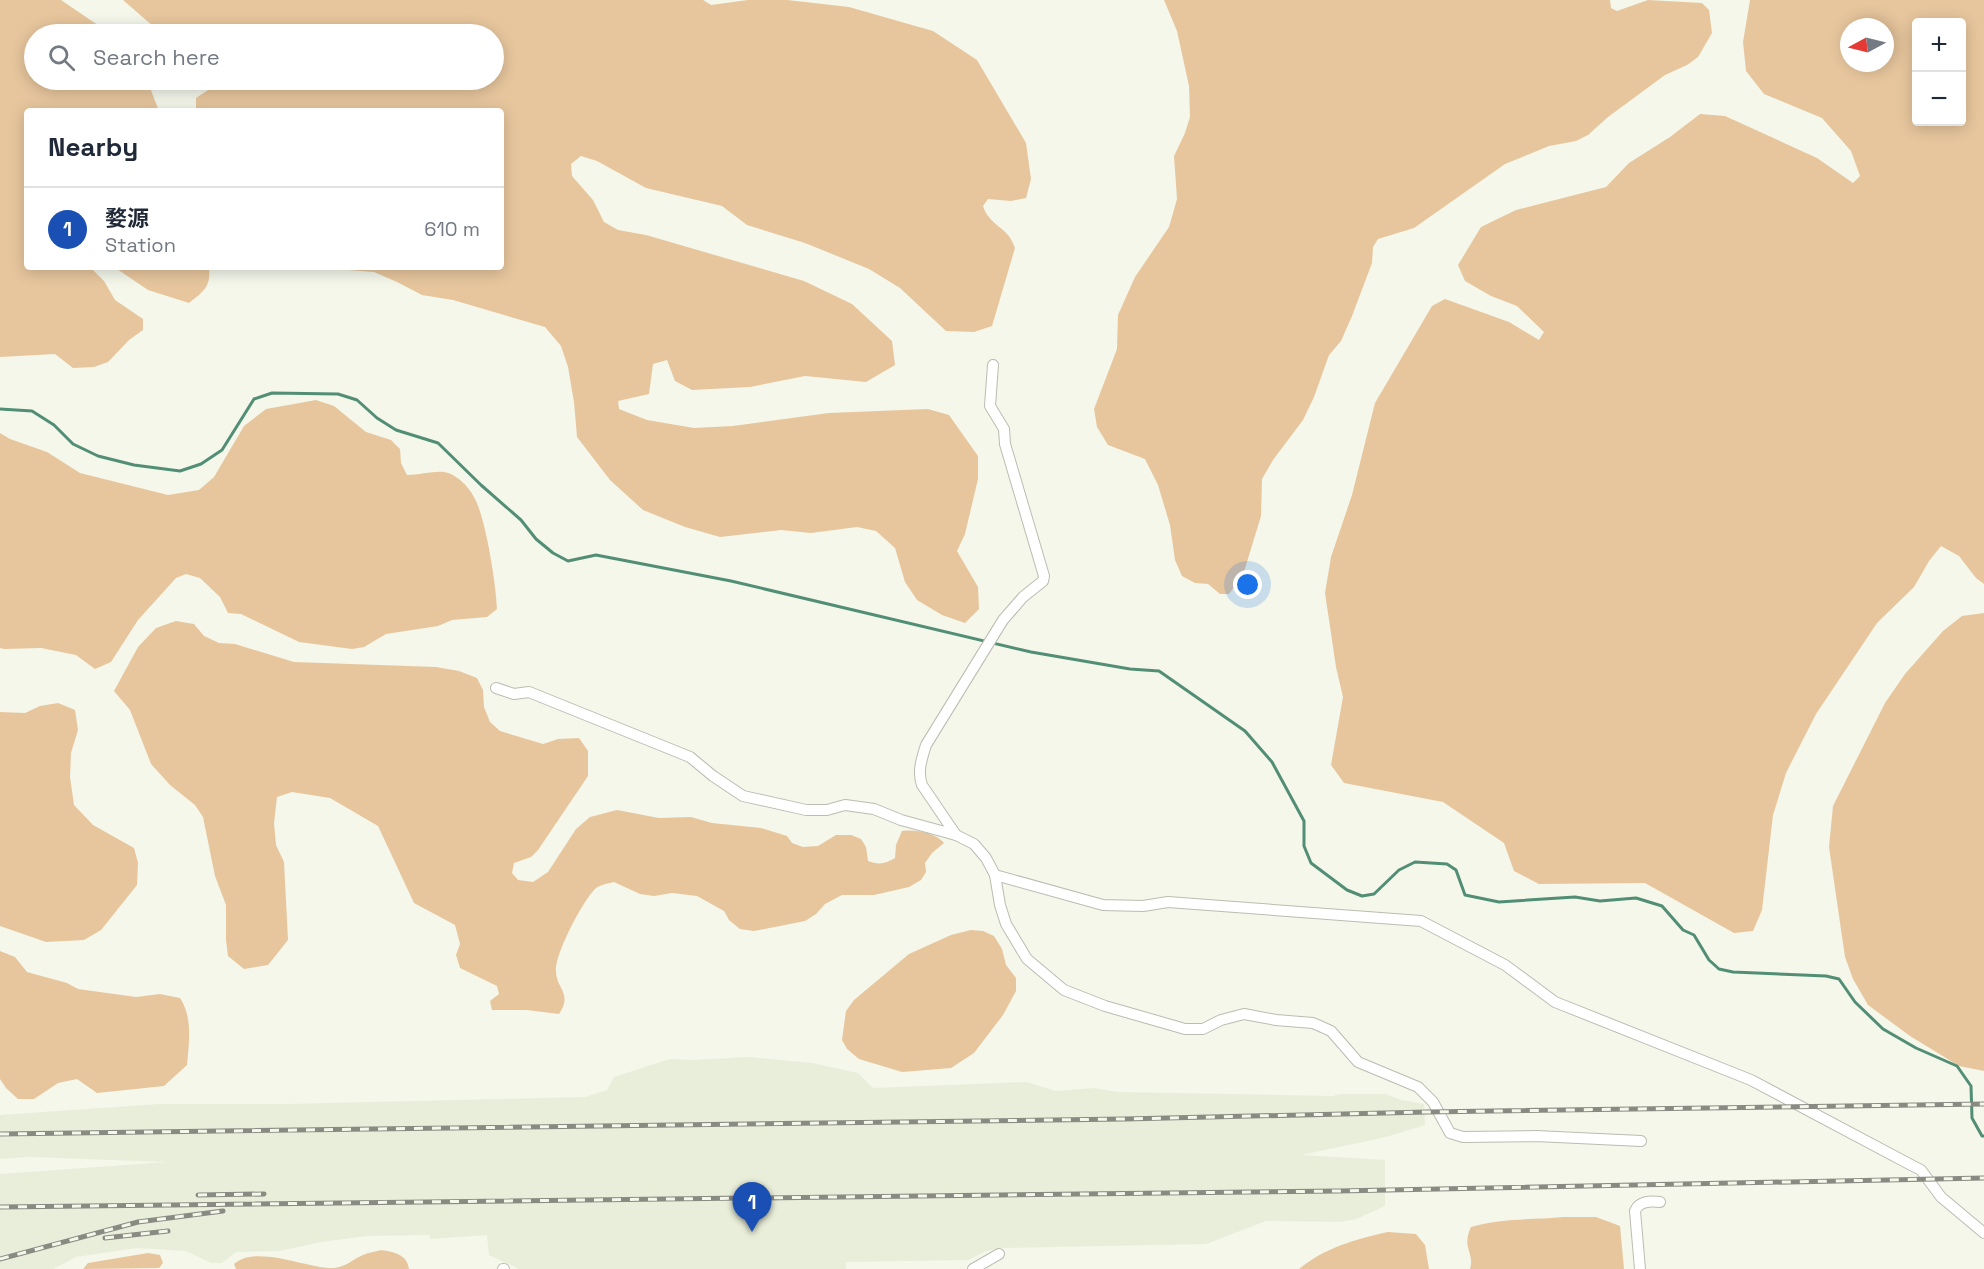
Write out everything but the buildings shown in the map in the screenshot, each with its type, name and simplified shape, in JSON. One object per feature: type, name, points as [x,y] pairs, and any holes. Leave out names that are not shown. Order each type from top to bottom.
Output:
[{"type":"street","points":[[956,835],[922,785],[920,770],[926,745],[1003,620],[1023,597],[1043,581],[1044,576],[1005,444],[1004,429],[990,406],[993,366]]},
{"type":"street","points":[[496,688],[514,694],[529,692],[690,757],[743,796],[806,810],[827,810],[845,805],[874,809],[901,820],[956,835],[974,844],[986,858],[995,875],[1006,924],[1027,959],[1064,990],[1082,998],[1185,1029],[1203,1029],[1221,1020],[1244,1014],[1276,1020],[1313,1023],[1331,1031],[1358,1062],[1418,1087],[1433,1102],[1450,1132],[1463,1137],[1536,1136],[1641,1141]]},
{"type":"street","points":[[995,875],[1103,905],[1143,906],[1168,902],[1421,921],[1505,965],[1555,1002],[1750,1080],[1921,1170],[1941,1197],[1984,1233]]},
{"type":"street","points":[[1640,1269],[1635,1211],[1645,1202],[1660,1202]]},
{"type":"street","points":[[973,1269],[999,1254]]},
{"type":"shaded area","points":[[0,0],[61,0],[96,24],[24,24],[24,90],[151,90],[158,108],[24,108],[24,270],[93,270],[104,281],[115,300],[143,319],[143,330],[129,340],[108,362],[94,367],[73,368],[55,354],[0,357]]},
{"type":"shaded area","points":[[123,0],[703,0],[711,5],[748,0],[787,0],[849,7],[933,31],[977,60],[1026,143],[1031,179],[1026,198],[1011,201],[988,199],[983,206],[990,218],[1008,235],[1015,248],[992,326],[974,332],[946,331],[900,288],[869,269],[805,243],[747,225],[722,206],[646,188],[597,161],[581,156],[571,164],[572,176],[593,200],[604,222],[618,230],[646,235],[804,281],[852,304],[892,341],[895,365],[866,382],[805,376],[750,387],[692,390],[675,381],[667,360],[653,364],[649,394],[618,401],[619,409],[647,420],[694,428],[733,426],[829,413],[928,409],[949,415],[978,456],[978,479],[965,534],[957,551],[978,587],[979,609],[965,623],[942,615],[917,600],[905,582],[895,548],[876,531],[857,527],[811,533],[781,530],[720,537],[685,527],[643,510],[610,480],[577,437],[568,367],[561,346],[545,327],[453,300],[422,295],[374,272],[348,270],[504,270],[504,108],[196,108],[196,98],[208,90],[504,90],[504,24],[151,24]]},
{"type":"shaded area","points":[[1164,0],[1610,0],[1611,8],[1617,11],[1648,0],[1702,3],[1709,10],[1712,33],[1698,57],[1665,75],[1608,117],[1588,135],[1576,141],[1549,146],[1505,164],[1414,228],[1378,239],[1373,247],[1372,263],[1352,316],[1341,341],[1329,355],[1303,420],[1273,460],[1262,479],[1261,516],[1243,575],[1229,594],[1220,594],[1208,584],[1195,583],[1182,576],[1175,560],[1170,525],[1158,485],[1145,459],[1108,445],[1097,427],[1094,409],[1117,349],[1118,315],[1135,277],[1169,227],[1177,199],[1174,156],[1190,117],[1189,86],[1177,31]]},
{"type":"shaded area","points":[[1750,0],[1984,0],[1984,584],[1976,578],[1959,556],[1941,546],[1914,587],[1877,623],[1816,714],[1786,773],[1773,815],[1762,910],[1753,931],[1734,933],[1645,883],[1539,884],[1514,871],[1504,843],[1443,802],[1344,783],[1331,765],[1343,697],[1325,593],[1331,557],[1352,495],[1375,403],[1432,306],[1445,299],[1509,322],[1539,340],[1544,332],[1517,306],[1491,296],[1465,281],[1458,265],[1481,227],[1516,210],[1606,187],[1629,163],[1670,137],[1700,114],[1725,116],[1817,158],[1853,183],[1860,176],[1851,151],[1822,118],[1764,94],[1746,71],[1743,42]]},
{"type":"shaded area","points":[[118,270],[209,270],[208,284],[189,303],[148,290]]},
{"type":"shaded area","points":[[316,400],[334,406],[366,432],[391,440],[400,449],[401,463],[407,475],[449,473],[470,490],[479,509],[487,536],[497,609],[487,617],[452,620],[438,626],[386,634],[364,647],[352,649],[299,642],[241,614],[228,613],[220,597],[200,578],[186,574],[176,578],[138,620],[111,662],[95,669],[76,655],[41,648],[0,648],[0,433],[10,439],[47,452],[80,473],[168,495],[199,490],[214,477],[244,426],[266,409]]},
{"type":"shaded area","points":[[1984,613],[1984,1071],[1959,1066],[1910,1036],[1868,1005],[1853,979],[1845,957],[1829,847],[1833,806],[1885,703],[1905,674],[1943,631],[1962,616]]},
{"type":"shaded area","points":[[176,621],[194,624],[204,636],[219,643],[235,644],[294,662],[436,667],[459,671],[477,678],[483,690],[484,707],[490,722],[500,731],[543,744],[558,739],[579,738],[588,751],[588,776],[538,850],[531,857],[514,863],[512,873],[518,880],[533,882],[548,872],[576,829],[590,817],[617,810],[659,818],[691,817],[712,823],[761,828],[787,836],[792,843],[803,847],[818,846],[836,835],[851,835],[861,839],[866,847],[868,861],[875,863],[885,863],[895,858],[896,845],[902,831],[925,832],[944,843],[932,853],[925,863],[926,872],[921,880],[909,887],[874,895],[842,895],[825,904],[805,921],[754,931],[740,929],[729,920],[724,911],[697,896],[672,893],[654,896],[640,894],[614,882],[602,885],[591,894],[578,914],[558,959],[556,974],[565,1000],[559,1014],[527,1010],[492,1010],[490,1001],[499,994],[497,986],[460,968],[456,955],[460,944],[455,925],[414,903],[378,826],[330,798],[292,792],[277,797],[274,823],[276,845],[284,862],[288,940],[268,965],[244,969],[228,956],[226,905],[215,876],[203,817],[195,805],[170,785],[151,764],[130,710],[114,691],[138,647],[156,628]]},
{"type":"shaded area","points":[[58,703],[75,710],[78,730],[71,753],[70,777],[74,805],[93,825],[134,848],[138,863],[137,885],[101,930],[84,940],[46,942],[0,926],[0,712],[25,713],[40,706]]},
{"type":"shaded area","points":[[971,930],[983,931],[994,936],[1002,949],[1006,965],[1016,978],[1016,991],[1003,1015],[974,1053],[951,1068],[902,1072],[859,1059],[847,1049],[842,1040],[846,1011],[854,1000],[909,954],[951,935]]},
{"type":"shaded area","points":[[0,951],[15,957],[27,972],[67,983],[78,989],[136,997],[160,994],[180,998],[188,1022],[187,1065],[164,1086],[97,1093],[77,1079],[58,1083],[34,1099],[18,1099],[0,1079]]},
{"type":"shaded area","points":[[749,1057],[812,1063],[858,1073],[873,1088],[1027,1082],[1056,1091],[1094,1088],[1118,1092],[1333,1096],[1386,1094],[1401,1100],[1424,1104],[1425,1125],[1386,1137],[1301,1155],[1385,1160],[1385,1206],[1356,1219],[1340,1222],[1266,1221],[1206,1244],[1001,1248],[986,1251],[968,1260],[846,1262],[846,1269],[519,1269],[489,1255],[487,1235],[430,1239],[430,1235],[367,1236],[321,1242],[279,1251],[236,1252],[222,1263],[211,1263],[186,1251],[137,1248],[76,1257],[53,1269],[0,1269],[0,1174],[167,1162],[30,1157],[0,1159],[0,1115],[159,1104],[288,1104],[585,1097],[607,1090],[614,1077],[670,1059]]},
{"type":"shaded area","points":[[1596,1217],[1620,1226],[1624,1269],[1470,1269],[1471,1258],[1467,1240],[1471,1227],[1505,1221]]},
{"type":"shaded area","points":[[1388,1232],[1416,1234],[1425,1245],[1429,1269],[1299,1269],[1319,1255],[1341,1245]]},
{"type":"shaded area","points":[[381,1250],[403,1257],[409,1269],[236,1269],[234,1264],[244,1258],[256,1256],[334,1268],[346,1265],[365,1254]]},
{"type":"shaded area","points":[[148,1253],[160,1255],[163,1263],[159,1268],[83,1269],[88,1263]]},
{"type":"waterway","points":[[0,409],[32,411],[54,425],[73,444],[98,456],[134,465],[180,471],[201,464],[222,450],[254,399],[272,393],[338,394],[357,400],[377,418],[396,430],[438,443],[521,520],[536,539],[553,553],[568,561],[596,555],[731,581],[1031,652],[1130,669],[1159,671],[1245,731],[1272,762],[1304,821],[1304,846],[1311,863],[1347,890],[1362,896],[1374,894],[1399,870],[1415,862],[1447,864],[1456,870],[1465,895],[1499,902],[1575,897],[1600,901],[1636,898],[1662,906],[1683,930],[1694,935],[1709,960],[1719,969],[1733,972],[1826,976],[1839,979],[1855,1002],[1883,1029],[1916,1048],[1957,1066],[1971,1086],[1972,1118],[1984,1136]]},
{"type":"railway","points":[[0,1134],[1125,1119],[1984,1104]]},
{"type":"railway","points":[[0,1207],[1338,1191],[1984,1178]]},
{"type":"railway","points":[[198,1195],[264,1194]]},
{"type":"railway","points":[[0,1259],[138,1222],[223,1211]]},
{"type":"railway","points":[[105,1238],[168,1231]]},
{"type":"place","name":"婺源","points":[[752,1232]]}]
